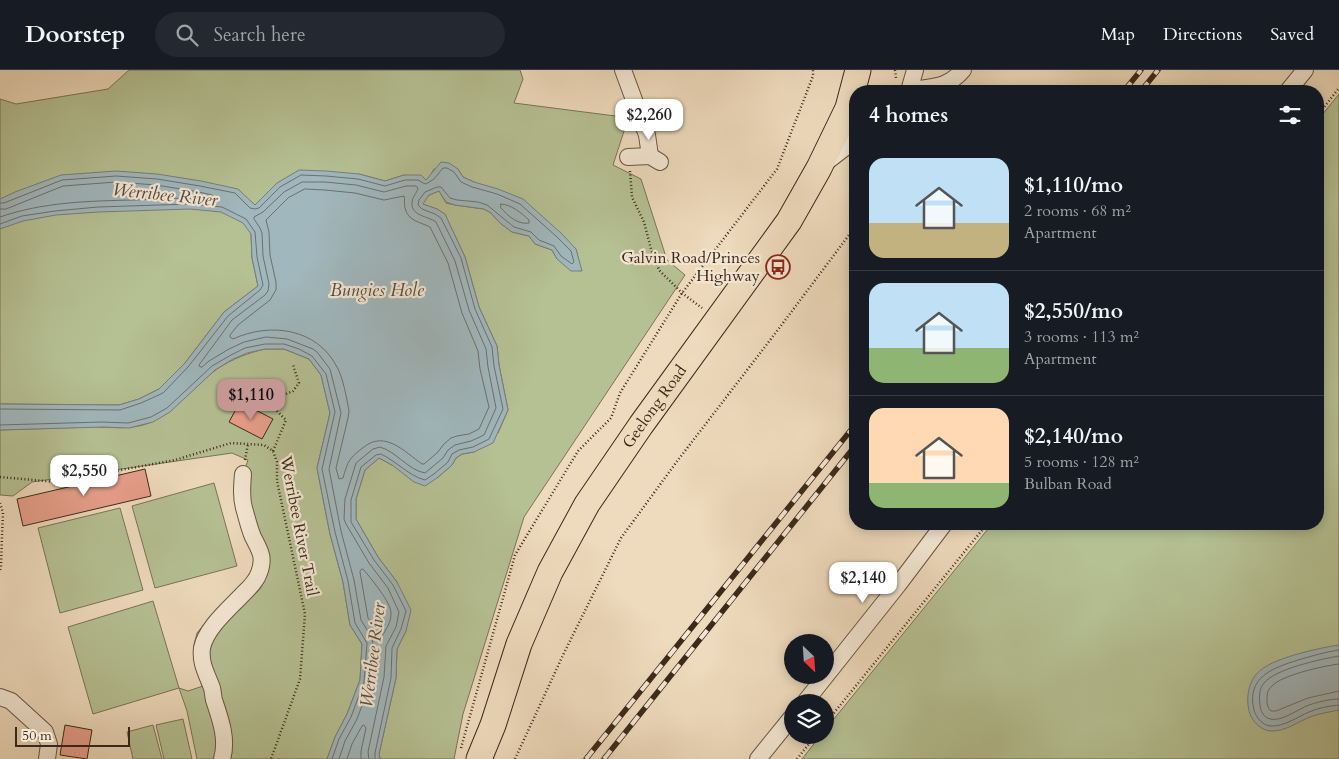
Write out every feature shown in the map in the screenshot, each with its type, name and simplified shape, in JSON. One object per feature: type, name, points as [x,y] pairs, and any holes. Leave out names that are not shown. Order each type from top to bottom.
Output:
[{"type":"highway","name":"Geelong Road","points":[[854,85],[858,70]]},
{"type":"highway","name":"Geelong Road","points":[[470,754],[493,724],[519,644],[550,572],[587,504],[641,425],[788,221],[819,168],[849,104]]},
{"type":"street","points":[[623,70],[655,159],[628,157]]},
{"type":"street","points":[[911,85],[915,70]]},
{"type":"street","points":[[944,85],[949,83],[963,70]]},
{"type":"street","points":[[1293,85],[1305,70]]},
{"type":"street","points":[[819,168],[849,145]]},
{"type":"street","points":[[222,759],[224,754],[220,714],[212,688],[204,672],[202,647],[208,633],[252,586],[259,575],[262,562],[260,549],[254,538],[244,506],[242,492],[243,474]]},
{"type":"street","points":[[810,694],[939,530]]},
{"type":"street","points":[[0,697],[11,701],[45,732],[49,744],[47,759]]},
{"type":"street","points":[[758,759],[784,727]]},
{"type":"path","points":[[470,754],[515,555],[578,451],[611,418],[620,393],[682,293],[777,169],[813,76],[813,70]]},
{"type":"path","points":[[1324,107],[1339,88]]},
{"type":"path","points":[[628,157],[632,197],[644,222],[659,270],[682,293],[717,320]]},
{"type":"path","points":[[515,759],[564,653],[621,538],[849,235]]},
{"type":"path","points":[[273,451],[286,420],[271,405],[293,391],[299,384],[292,365]]},
{"type":"path","name":"Werribee River Trail","points":[[0,478],[56,482],[175,460],[231,443],[264,445],[273,451],[278,462],[277,481],[304,614],[300,679],[271,759]]},
{"type":"path","points":[[0,503],[4,513],[1,569]]},
{"type":"path","points":[[834,713],[982,530]]},
{"type":"path","points":[[797,759],[809,744]]},
{"type":"green space","points":[[129,70],[520,70],[523,79],[514,103],[623,117],[626,125],[613,165],[641,179],[667,260],[685,275],[524,517],[463,714],[454,759],[380,759],[379,754],[396,678],[397,649],[406,631],[397,582],[378,557],[356,519],[356,499],[365,470],[379,458],[392,465],[437,478],[452,465],[456,458],[462,454],[474,452],[498,433],[508,410],[497,346],[479,307],[465,257],[445,215],[437,209],[422,204],[429,195],[439,191],[446,203],[484,209],[512,232],[529,236],[535,244],[552,250],[557,259],[581,271],[576,249],[474,182],[463,177],[458,169],[434,169],[426,180],[404,175],[385,181],[359,174],[251,234],[252,258],[258,286],[224,312],[185,363],[159,389],[139,399],[119,405],[0,404],[0,99],[16,104],[108,89]]},
{"type":"green space","points":[[1339,94],[1339,759],[802,759],[814,744],[834,744],[834,719],[987,530],[1324,530],[1324,113]]},
{"type":"green space","points":[[265,349],[284,349],[309,359],[321,375],[330,413],[317,468],[330,534],[343,582],[350,625],[362,644],[360,680],[327,759],[197,759],[187,711],[179,688],[188,691],[206,685],[204,672],[194,645],[197,633],[210,617],[259,575],[243,474],[248,460],[232,453],[32,482],[13,496],[0,495],[0,430],[92,427],[124,428],[140,426],[164,415],[209,375],[228,362],[246,354]]},
{"type":"green space","points":[[214,483],[237,566],[155,588],[132,506]]},
{"type":"green space","points":[[120,508],[143,590],[60,613],[38,528]]},
{"type":"green space","points":[[153,601],[179,688],[93,714],[68,627]]},
{"type":"green space","points":[[183,719],[192,759],[164,759],[156,725]]},
{"type":"green space","points":[[153,725],[162,759],[133,759],[127,732]]},
{"type":"water","name":"Bungies Hole","points":[[441,162],[449,163],[458,169],[463,177],[474,182],[523,199],[576,249],[582,271],[571,271],[557,259],[552,250],[535,244],[529,236],[512,232],[484,209],[446,202],[439,191],[429,195],[423,204],[445,214],[465,257],[479,307],[497,346],[508,410],[493,443],[474,452],[462,454],[437,478],[425,486],[414,482],[392,465],[379,458],[365,470],[356,499],[356,519],[378,557],[397,582],[411,610],[406,631],[397,649],[396,678],[379,754],[380,759],[327,759],[360,680],[362,644],[350,625],[343,582],[330,534],[317,468],[330,413],[321,375],[309,359],[284,349],[265,349],[247,353],[215,370],[170,412],[153,422],[129,428],[0,430],[0,404],[119,405],[139,399],[159,389],[185,363],[224,312],[258,286],[252,258],[251,234],[243,223],[221,212],[190,209],[56,215],[23,221],[0,229],[0,199],[61,175],[116,171],[157,174],[238,189],[255,205],[277,183],[299,170],[359,174],[385,181],[404,175],[421,175],[426,180]]},
{"type":"water","points":[[1339,645],[1339,710],[1316,715],[1276,731],[1264,729],[1255,723],[1250,714],[1248,696],[1251,684],[1257,673],[1269,665],[1288,657]]},
{"type":"building","points":[[240,402],[273,419],[262,439],[229,422]]},
{"type":"building","points":[[145,469],[151,496],[23,526],[17,499]]},
{"type":"building","points":[[65,725],[92,730],[87,759],[60,755]]},
{"type":"railway","points":[[1129,85],[1141,70]]},
{"type":"railway","points":[[1146,85],[1158,70]]},
{"type":"railway","points":[[586,759],[849,432]]},
{"type":"railway","points":[[604,759],[849,453]]},
{"type":"place","name":"Galvin Road/Princes Highway","points":[[778,267]]},
{"type":"water label","name":"Werribee River","points":[[165,195]]},
{"type":"water label","name":"Werribee River","points":[[373,655]]}]
